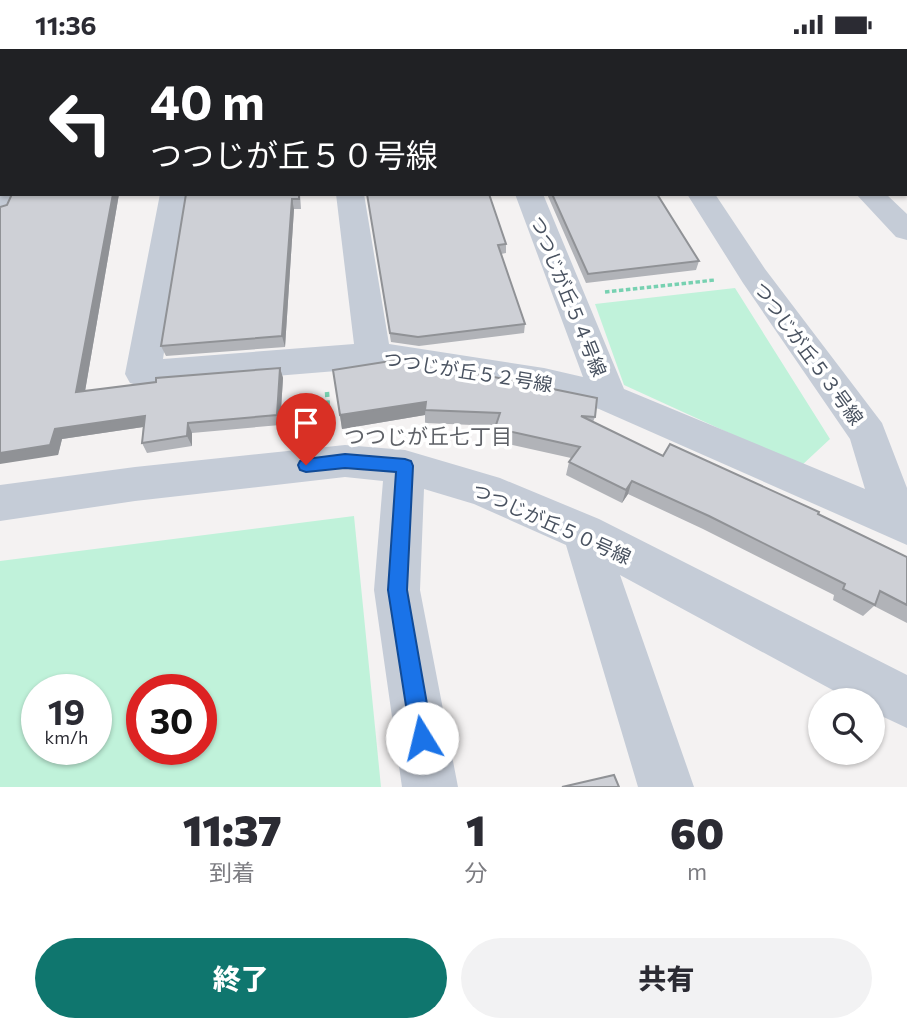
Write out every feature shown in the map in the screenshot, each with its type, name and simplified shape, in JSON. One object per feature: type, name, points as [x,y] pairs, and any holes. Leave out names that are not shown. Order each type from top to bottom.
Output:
[{"type":"street","name":"つつじが丘５２号線","points":[[174,196],[143,374],[373,355],[482,370],[609,398],[902,524]]},
{"type":"street","points":[[350,196],[373,355]]},
{"type":"street","name":"つつじが丘５４号線","points":[[530,196],[609,398]]},
{"type":"street","name":"つつじが丘５３号線","points":[[702,196],[754,276],[867,434],[902,524]]},
{"type":"street","points":[[872,196],[907,232]]},
{"type":"street","name":"つつじが丘５０号線","points":[[0,503],[135,484],[345,461],[405,466],[485,489],[584,533],[907,702]]},
{"type":"street","points":[[405,466],[397,590],[430,787]]},
{"type":"street","points":[[584,533],[666,787]]},
{"type":"path","points":[[570,296],[754,276]]},
{"type":"path","points":[[325,359],[331,463]]},
{"type":"green space","points":[[735,288],[830,439],[801,466],[624,385],[595,304]]},
{"type":"green space","points":[[354,516],[381,787],[0,787],[0,561]]},
{"type":"building","points":[[11,196],[113,196],[76,392],[156,382],[156,378],[280,368],[277,415],[188,423],[187,436],[142,443],[145,416],[55,429],[50,445],[0,453],[0,207],[7,205]]},
{"type":"building","points":[[186,196],[299,196],[299,199],[292,199],[282,336],[161,346]]},
{"type":"building","points":[[367,196],[490,196],[506,244],[498,245],[525,324],[418,337],[390,333]]},
{"type":"building","points":[[553,196],[658,196],[699,261],[588,274]]},
{"type":"building","points":[[397,360],[435,365],[597,398],[595,417],[581,416],[663,456],[670,444],[819,512],[818,514],[907,557],[907,605],[880,591],[875,605],[843,589],[845,584],[709,516],[632,481],[626,490],[569,462],[580,447],[495,428],[500,413],[425,410],[426,402],[340,415],[333,370]]},
{"type":"building","points":[[614,775],[619,787],[562,787]]},
{"type":"district","name":"つつじが丘七丁目","points":[[428,435]]},
{"type":"route","points":[[306,465],[345,461],[405,466],[397,590],[422,738]]}]
